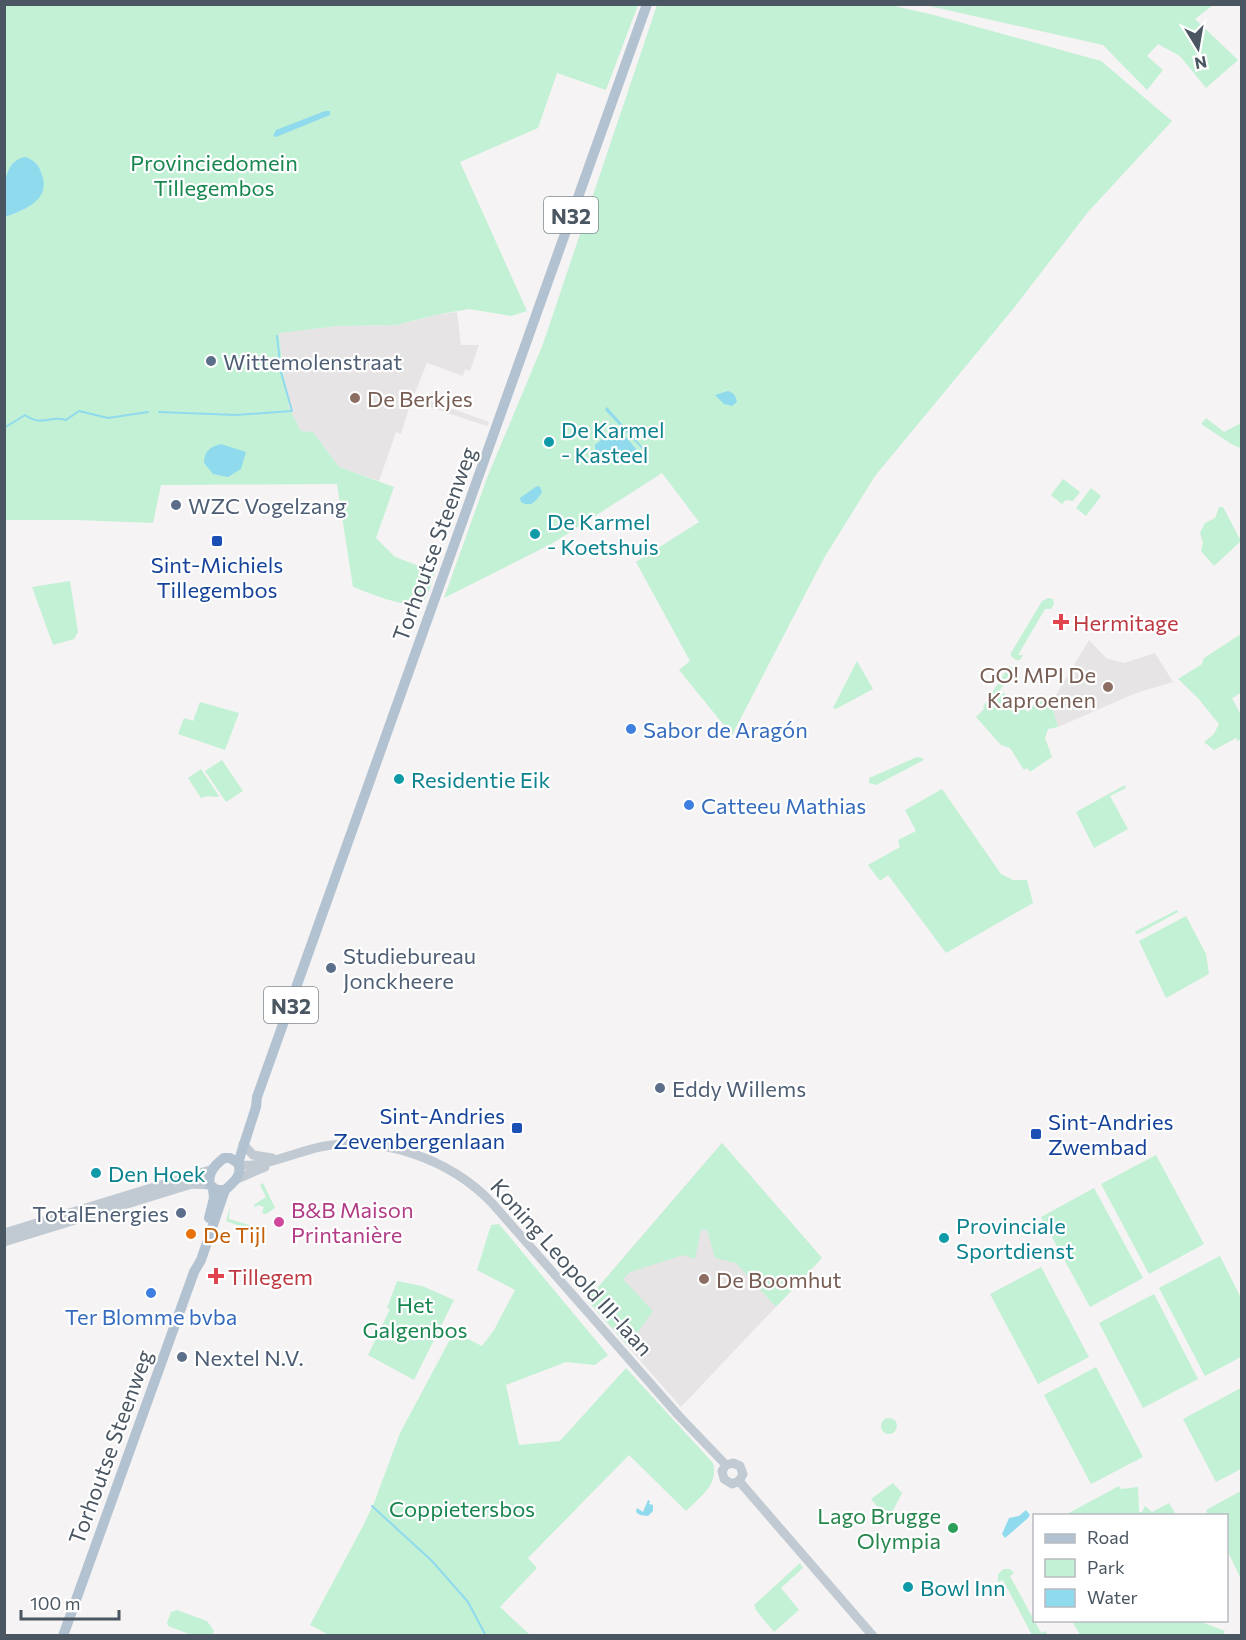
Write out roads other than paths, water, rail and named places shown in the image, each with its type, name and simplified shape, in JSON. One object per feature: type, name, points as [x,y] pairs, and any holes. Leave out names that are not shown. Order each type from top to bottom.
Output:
[{"type":"main road","name":"Torhoutse Steenweg","points":[[236,1162],[256,1107],[257,1097],[647,4]]},
{"type":"main road","name":"Torhoutse Steenweg","points":[[236,1162],[251,1105],[257,1097]]},
{"type":"main road","points":[[236,1162],[224,1158],[208,1178],[212,1187],[225,1190],[237,1179]]},
{"type":"main road","name":"N32","points":[[236,1162],[237,1179]]},
{"type":"main road","name":"Torhoutse Steenweg","points":[[194,1272],[193,1264],[213,1209],[212,1187]]},
{"type":"main road","name":"Torhoutse Steenweg","points":[[63,1635],[225,1190]]},
{"type":"street","points":[[243,1144],[253,1155],[278,1158]]},
{"type":"street","name":"Koning Leopold III-laan","points":[[236,1162],[254,1165],[339,1144],[380,1147],[424,1158],[467,1181],[492,1203],[671,1407],[726,1465]]},
{"type":"street","name":"Koning Leopold III-laan","points":[[237,1179],[288,1156]]},
{"type":"street","points":[[4,1242],[47,1224],[213,1169]]},
{"type":"street","points":[[4,1233],[47,1224],[192,1184],[212,1187]]},
{"type":"street","name":"Koning Leopold III-laan","points":[[733,1463],[740,1466],[742,1474],[739,1481],[732,1484],[724,1479],[722,1471],[726,1465],[733,1463]]},
{"type":"street","name":"Koning Leopold III-laan","points":[[739,1481],[873,1635]]},
{"type":"water","points":[[330,111],[330,115],[276,137],[273,136],[276,130]]},
{"type":"water","points":[[26,157],[40,169],[44,184],[43,191],[34,203],[5,217],[4,190],[8,172],[18,160]]},
{"type":"water","points":[[728,391],[737,400],[732,406],[724,404],[715,395]]},
{"type":"water","points":[[607,407],[644,451],[607,412],[605,409]]},
{"type":"water","points":[[618,435],[626,437],[640,454],[627,460],[612,462],[600,457],[595,445],[601,440]]},
{"type":"water","points":[[221,444],[246,452],[241,469],[228,477],[213,474],[204,463],[205,455],[209,450]]},
{"type":"water","points":[[537,486],[542,492],[536,501],[531,504],[521,502],[520,498]]},
{"type":"water","points":[[648,1500],[649,1504],[653,1505],[653,1511],[648,1516],[640,1515],[636,1512],[637,1508],[643,1512]]},
{"type":"water","points":[[1026,1510],[1030,1515],[1028,1518],[1005,1538],[1002,1534],[1009,1518],[1019,1516]]},
{"type":"waterway","points":[[159,412],[236,415],[292,411],[281,372],[277,336]]},
{"type":"waterway","points":[[4,428],[25,415],[41,421],[66,420],[79,411],[108,418],[148,412]]},
{"type":"waterway","points":[[372,1506],[432,1561],[468,1602],[486,1636]]},
{"type":"place","name":"Wittemolenstraat","points":[[211,361]]},
{"type":"place","name":"De Berkjes","points":[[355,398]]},
{"type":"place","name":"De Karmel - Kasteel","points":[[549,442]]},
{"type":"place","name":"WZC Vogelzang","points":[[176,505]]},
{"type":"place","name":"De Karmel - Koetshuis","points":[[535,534]]},
{"type":"place","name":"Sint-Michiels Tillegembos","points":[[217,541]]},
{"type":"place","name":"Hermitage","points":[[1061,622]]},
{"type":"place","name":"GO! MPI De Kaproenen","points":[[1108,687]]},
{"type":"place","name":"Sabor de Aragón","points":[[631,729]]},
{"type":"place","name":"Residentie Eik","points":[[399,779]]},
{"type":"place","name":"Catteeu Mathias","points":[[689,805]]},
{"type":"place","name":"Studiebureau Jonckheere","points":[[331,968]]},
{"type":"place","name":"Eddy Willems","points":[[660,1088]]},
{"type":"place","name":"Sint-Andries Zevenbergenlaan","points":[[517,1128]]},
{"type":"place","name":"Sint-Andries Zwembad","points":[[1036,1134]]},
{"type":"place","name":"Den Hoek","points":[[96,1173]]},
{"type":"place","name":"TotalEnergies","points":[[181,1213]]},
{"type":"place","name":"B&B Maison Printanière","points":[[279,1222]]},
{"type":"place","name":"De Tijl","points":[[191,1234]]},
{"type":"place","name":"Provinciale Sportdienst","points":[[944,1238]]},
{"type":"place","name":"Tillegem","points":[[216,1276]]},
{"type":"place","name":"De Boomhut","points":[[704,1279]]},
{"type":"place","name":"Ter Blomme bvba","points":[[151,1293]]},
{"type":"place","name":"Nextel N.V.","points":[[182,1357]]},
{"type":"place","name":"Lago Brugge Olympia","points":[[953,1528]]},
{"type":"place","name":"Bowl Inn","points":[[908,1587]]},
{"type":"park label","name":"Provinciedomein Tillegembos","points":[[214,174]]},
{"type":"park label","name":"Het Galgenbos","points":[[415,1316]]},
{"type":"park label","name":"Coppietersbos","points":[[462,1508]]}]
